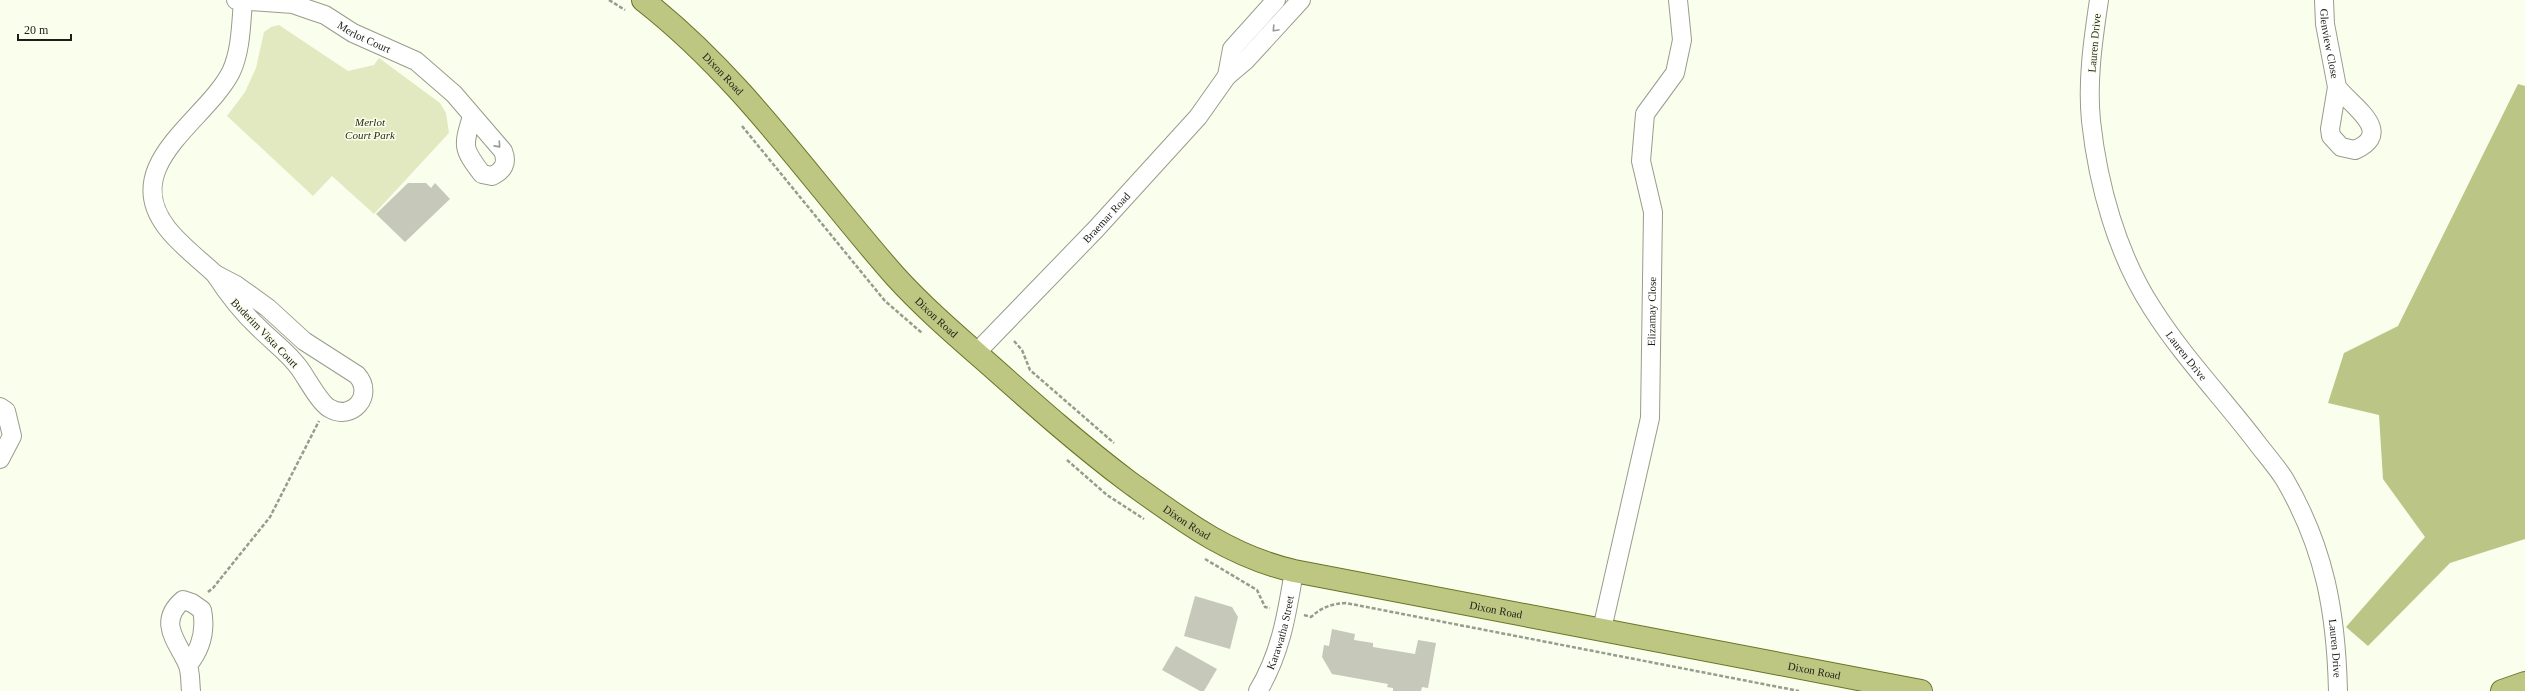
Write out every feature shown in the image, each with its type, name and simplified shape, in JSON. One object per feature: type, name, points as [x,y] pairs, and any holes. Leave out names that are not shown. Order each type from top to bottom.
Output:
[{"type":"main road","name":"Dixon Road","points":[[643,0],[703,50],[735,84],[895,276],[935,316],[1109,467],[1184,522],[1236,552],[1272,565],[1294,570],[1922,691]]},
{"type":"main road","points":[[2502,691],[2525,683]]},
{"type":"street","name":"Merlot Court","points":[[239,0],[299,6],[325,15],[353,33],[394,50],[424,67],[454,94],[472,116]]},
{"type":"street","name":"Buderim Vista Court","points":[[215,274],[236,285],[268,308],[304,341],[357,375],[362,381],[364,390],[363,398],[358,405],[348,412],[337,413],[327,407],[294,360],[251,320],[227,294],[215,274],[174,235],[161,219],[154,200],[154,176],[158,163],[166,151],[219,92],[231,72],[238,47],[239,0]]},
{"type":"street","name":"Braemar Road","points":[[1227,76],[1232,49],[1276,0]]},
{"type":"street","name":"Braemar Road","points":[[976,353],[1096,229],[1187,129],[1227,76],[1246,60],[1301,0]]},
{"type":"street","name":"Elizamay Close","points":[[1602,629],[1650,418],[1653,212],[1641,161],[1645,114],[1675,73],[1682,40],[1678,0]]},
{"type":"street","name":"Lauren Drive","points":[[2099,0],[2091,54],[2091,121],[2103,187],[2123,251],[2151,308],[2192,365],[2284,478],[2310,530],[2330,593],[2337,649],[2338,691]]},
{"type":"street","name":"Glenview Close","points":[[2324,0],[2325,24],[2337,86]]},
{"type":"street","points":[[0,407],[6,411],[12,436],[0,459]]},
{"type":"street","name":"Karawatha Street","points":[[1258,691],[1272,666],[1284,633],[1294,570]]},
{"type":"street","points":[[188,664],[191,691]]},
{"type":"path","points":[[1014,341],[1022,350],[1030,370],[1116,444]]},
{"type":"path","points":[[213,588],[270,517],[316,426]]},
{"type":"path","points":[[1304,615],[1311,616],[1320,608],[1333,604],[1346,603],[1799,691]]},
{"type":"green space","name":"Merlot Court Park","points":[[279,25],[348,71],[374,65],[379,58],[440,103],[446,113],[449,133],[374,214],[332,176],[313,196],[227,116],[245,92],[256,68],[264,32],[271,27]]},
{"type":"green space","points":[[2518,84],[2525,86],[2525,539],[2450,563],[2368,646],[2346,627],[2425,537],[2383,479],[2379,415],[2328,403],[2344,353],[2398,326]]},
{"type":"building","points":[[408,183],[426,183],[431,188],[435,183],[450,199],[405,242],[376,214]]},
{"type":"building","points":[[1195,596],[1232,607],[1238,617],[1230,649],[1184,636]]},
{"type":"building","points":[[1332,629],[1355,634],[1354,640],[1373,643],[1373,647],[1415,654],[1418,640],[1436,643],[1428,688],[1422,687],[1421,691],[1393,691],[1393,688],[1387,687],[1388,684],[1332,674],[1322,657],[1324,645],[1329,646]]},
{"type":"building","points":[[1176,646],[1217,669],[1204,691],[1200,691],[1162,670]]}]
